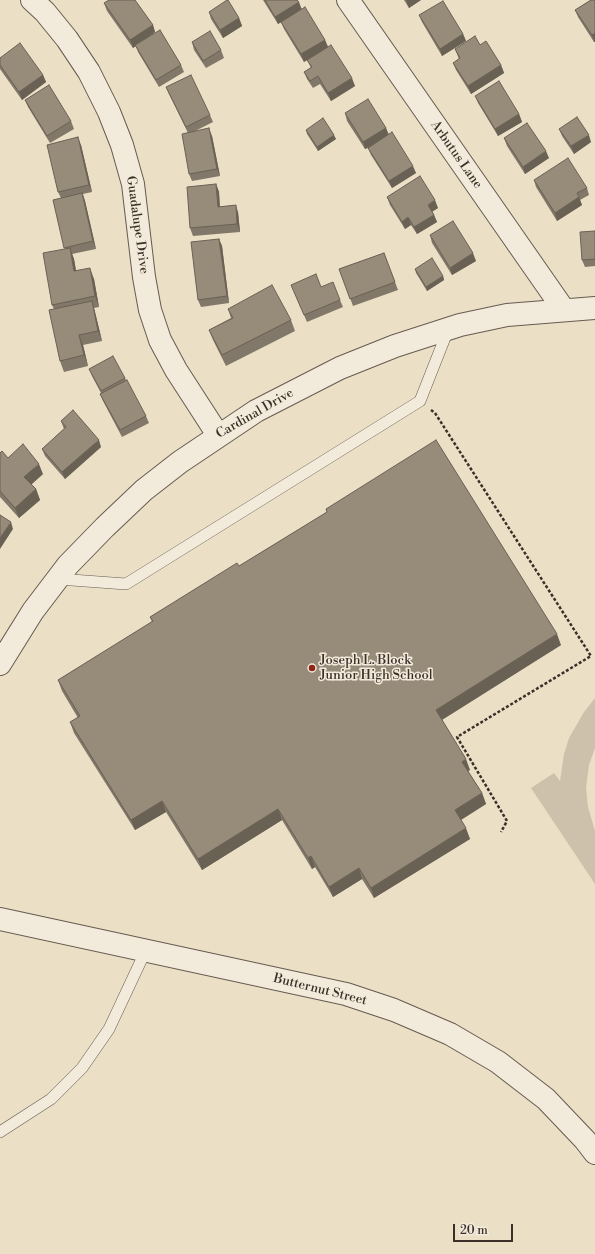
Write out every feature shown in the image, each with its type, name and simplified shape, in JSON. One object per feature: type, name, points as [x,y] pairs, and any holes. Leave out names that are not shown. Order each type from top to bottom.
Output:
[{"type":"street","name":"Guadalupe Drive","points":[[32,0],[45,12],[67,39],[89,72],[109,112],[122,145],[133,184],[144,277],[150,310],[160,340],[176,370],[218,435]]},
{"type":"street","name":"Arbutus Lane","points":[[348,0],[564,310]]},
{"type":"street","name":"Cardinal Drive","points":[[0,664],[33,611],[68,565],[105,526],[144,490],[180,462],[218,435],[256,411],[340,368],[395,346],[460,325],[507,315],[595,308]]},
{"type":"street","name":"Butternut Street","points":[[0,919],[346,994],[394,1010],[450,1034],[498,1062],[546,1099],[585,1140],[595,1153]]},
{"type":"lane","points":[[58,579],[126,584],[420,401],[448,330]]},
{"type":"lane","points":[[0,1132],[51,1098],[82,1068],[109,1030],[146,950]]},
{"type":"path","points":[[420,401],[435,413],[591,656],[457,737],[507,821],[501,832]]},
{"type":"shaded area","points":[[595,698],[595,748],[589,765],[586,787],[588,807],[595,831],[595,884],[531,788],[554,773],[560,781],[564,754],[569,738],[584,712]]},
{"type":"building","points":[[109,0],[135,0],[153,25],[130,40],[104,3]]},
{"type":"building","points":[[227,0],[239,18],[220,30],[209,12]]},
{"type":"building","points":[[265,0],[297,0],[299,2],[275,17]]},
{"type":"building","points":[[591,0],[595,0],[595,33],[592,35],[575,10]]},
{"type":"building","points":[[443,1],[463,34],[440,49],[419,15]]},
{"type":"building","points":[[305,7],[325,40],[301,54],[281,22]]},
{"type":"building","points":[[160,30],[181,65],[156,80],[135,45]]},
{"type":"building","points":[[210,31],[221,50],[203,61],[192,42]]},
{"type":"building","points":[[475,36],[480,45],[486,41],[501,65],[468,86],[453,63],[460,58],[455,49]]},
{"type":"building","points":[[20,43],[43,75],[19,92],[0,65],[0,58]]},
{"type":"building","points":[[331,45],[352,78],[328,93],[318,76],[310,81],[304,72],[312,67],[307,60]]},
{"type":"building","points":[[191,75],[210,115],[186,127],[166,87]]},
{"type":"building","points":[[499,81],[519,114],[495,129],[475,96]]},
{"type":"building","points":[[49,85],[71,121],[47,136],[25,100]]},
{"type":"building","points":[[368,99],[386,128],[363,142],[345,113]]},
{"type":"building","points":[[577,117],[589,135],[571,146],[559,129]]},
{"type":"building","points":[[323,118],[334,135],[317,147],[306,130]]},
{"type":"building","points":[[527,123],[546,151],[523,167],[504,138]]},
{"type":"building","points":[[209,128],[217,169],[189,174],[182,134]]},
{"type":"building","points":[[392,132],[413,166],[389,181],[368,148]]},
{"type":"building","points":[[78,137],[89,185],[58,192],[47,145]]},
{"type":"building","points":[[568,158],[587,188],[577,193],[579,197],[555,213],[534,180]]},
{"type":"building","points":[[420,176],[435,200],[428,205],[434,215],[414,227],[408,217],[402,222],[387,197]]},
{"type":"building","points":[[216,184],[218,207],[236,205],[237,224],[190,228],[187,187]]},
{"type":"building","points":[[82,193],[93,241],[64,248],[53,200]]},
{"type":"building","points":[[453,221],[473,253],[450,268],[430,235]]},
{"type":"building","points":[[595,231],[595,259],[582,260],[580,232]]},
{"type":"building","points":[[219,239],[227,296],[198,300],[191,242]]},
{"type":"building","points":[[70,248],[74,271],[90,268],[95,296],[52,305],[43,253]]},
{"type":"building","points":[[384,253],[395,282],[350,299],[339,269]]},
{"type":"building","points":[[432,258],[443,276],[426,287],[415,269]]},
{"type":"building","points":[[316,274],[321,287],[333,282],[340,300],[304,315],[291,285]]},
{"type":"building","points":[[272,285],[291,320],[222,355],[209,330],[233,318],[228,309]]},
{"type":"building","points":[[92,301],[98,331],[79,335],[84,355],[60,361],[49,310]]},
{"type":"building","points":[[113,356],[125,378],[101,391],[89,369]]},
{"type":"building","points":[[127,380],[146,416],[120,430],[100,394]]},
{"type":"building","points":[[73,410],[99,440],[62,472],[42,449],[66,427],[61,421]]},
{"type":"building","name":"Joseph L. Block Junior High School","points":[[436,440],[557,634],[436,710],[466,759],[462,762],[482,793],[455,810],[466,828],[371,888],[359,868],[329,887],[311,856],[308,858],[278,809],[198,859],[162,801],[131,820],[70,722],[80,716],[58,680],[153,621],[150,617],[237,563],[239,566],[327,512],[326,509]]},
{"type":"building","points":[[23,444],[39,464],[24,477],[36,489],[15,508],[0,491],[0,453],[2,451],[8,458]]},
{"type":"building","points":[[0,515],[11,522],[0,538]]},
{"type":"place","name":"Joseph L. Block Junior High School","points":[[312,668]]}]
